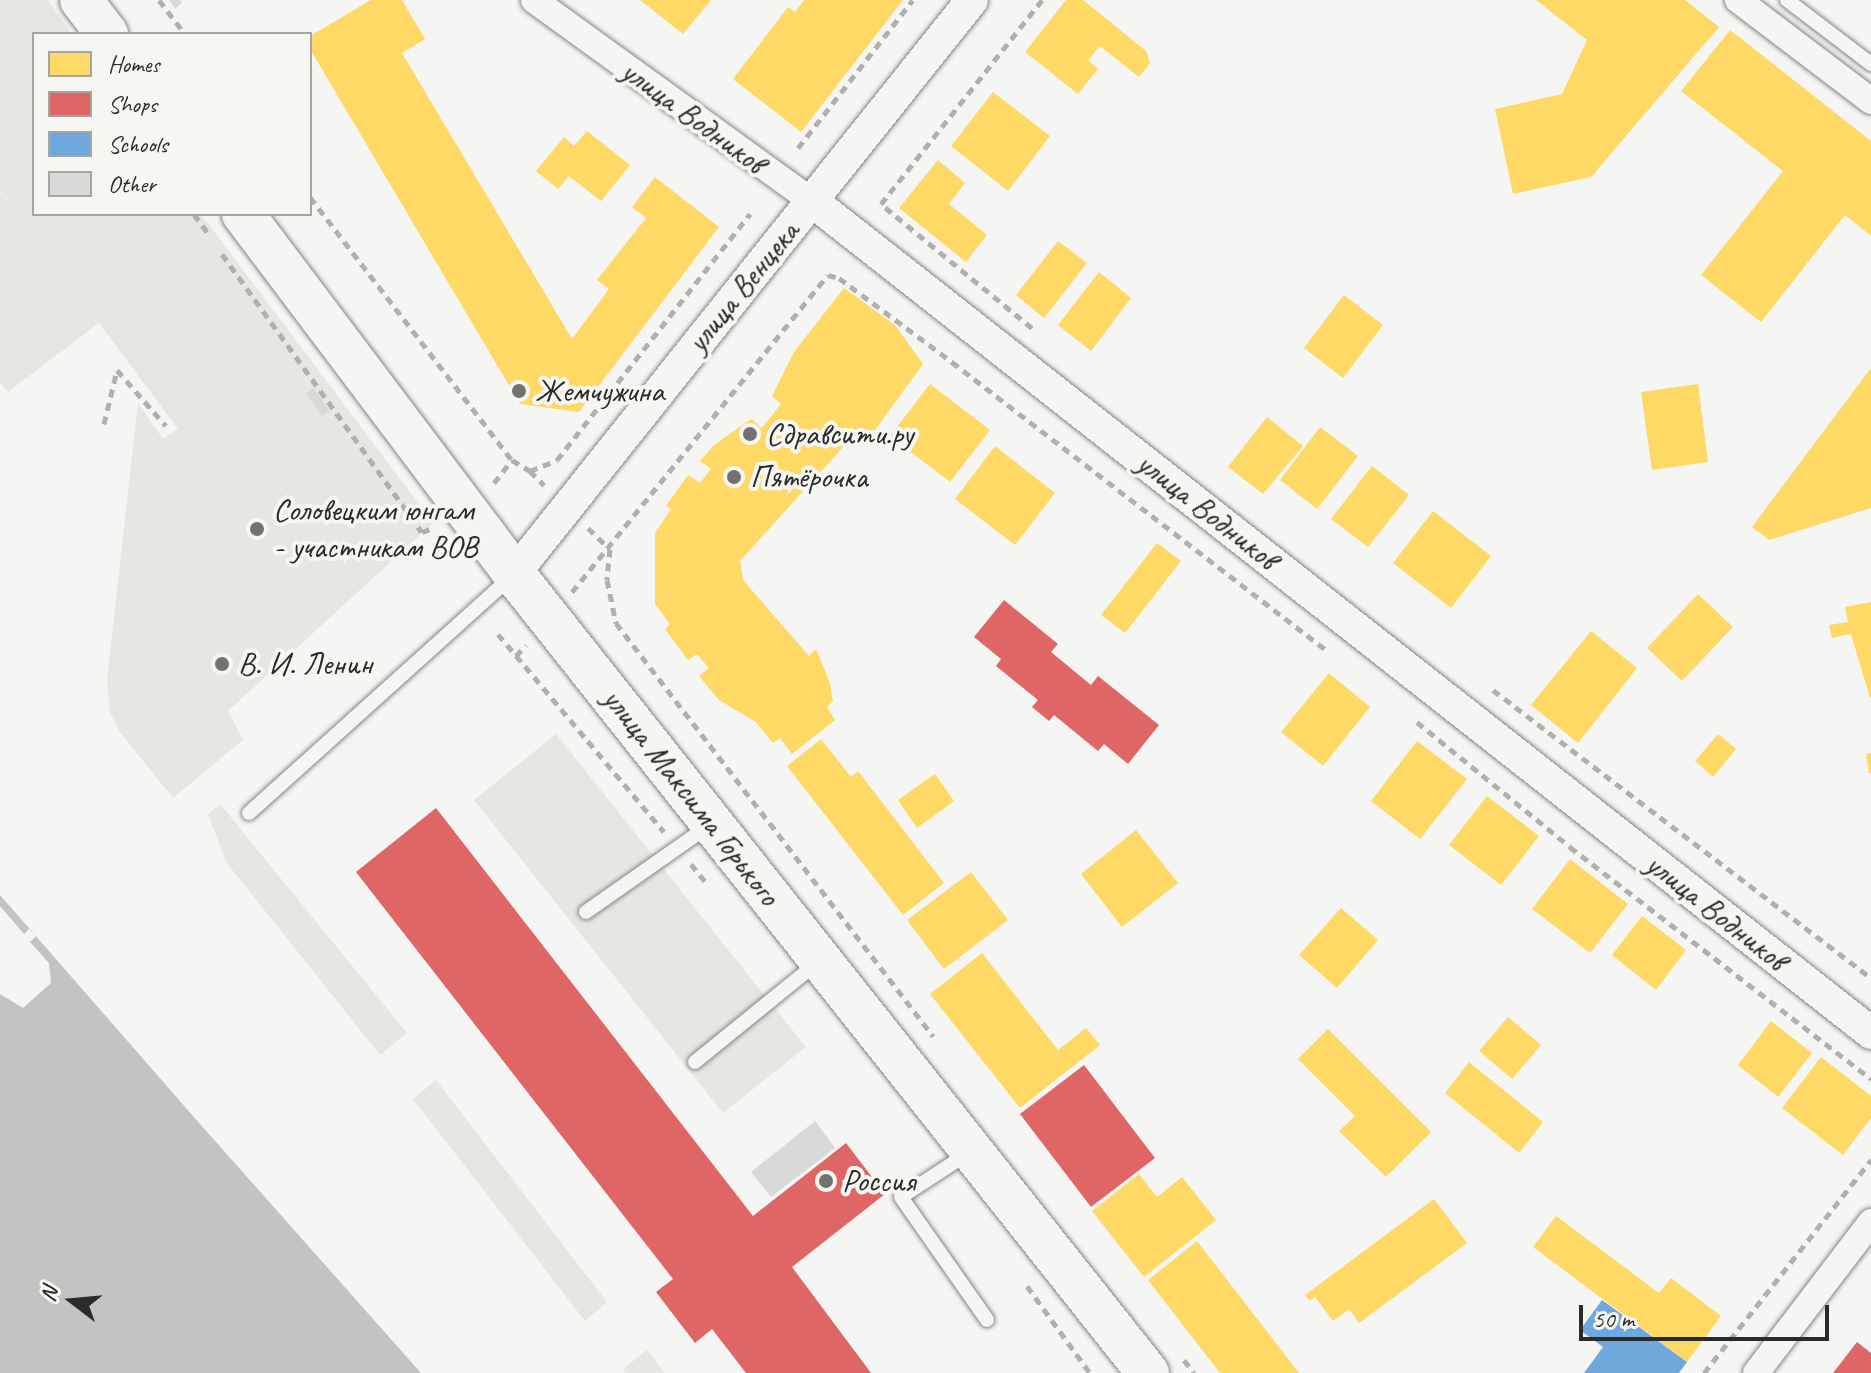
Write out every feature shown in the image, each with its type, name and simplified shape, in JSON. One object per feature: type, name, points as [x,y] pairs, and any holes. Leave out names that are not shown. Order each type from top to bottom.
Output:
[{"type":"main road","points":[[81,0],[105,32]]},
{"type":"main road","name":"улица Максима Горького","points":[[245,216],[514,574],[551,615],[818,962],[971,1152],[1161,1360]]},
{"type":"street","name":"улица Водников","points":[[534,0],[812,201],[1871,1033]]},
{"type":"street","name":"улица Венцека","points":[[514,574],[972,0]]},
{"type":"street","points":[[1738,0],[1871,101]]},
{"type":"street","points":[[1756,1373],[1871,1222]]},
{"type":"lane","points":[[1787,0],[1871,64]]},
{"type":"lane","points":[[249,813],[514,574]]},
{"type":"lane","points":[[586,912],[711,824]]},
{"type":"lane","points":[[695,1062],[818,962]]},
{"type":"lane","points":[[971,1152],[901,1197],[987,1320]]},
{"type":"path","points":[[159,0],[183,32]]},
{"type":"path","points":[[798,148],[913,0]]},
{"type":"path","points":[[1038,334],[881,204],[1042,0]]},
{"type":"path","points":[[312,200],[512,460],[530,471],[610,549]]},
{"type":"path","points":[[530,471],[557,460],[750,214]]},
{"type":"path","points":[[195,216],[422,532]]},
{"type":"path","points":[[516,656],[610,549],[828,275],[940,352],[1339,661]]},
{"type":"path","points":[[104,424],[117,370],[166,426]]},
{"type":"path","points":[[610,549],[607,580],[616,623],[942,1048]]},
{"type":"path","points":[[1480,680],[1871,978]]},
{"type":"path","points":[[1413,719],[1871,1079]]},
{"type":"path","points":[[1704,1373],[1871,1160]]},
{"type":"path","points":[[1161,1360],[1194,1373]]},
{"type":"shaded area","points":[[0,0],[48,0],[71,32],[32,32],[32,216],[203,216],[433,523],[228,711],[243,740],[173,798],[119,731],[110,712],[107,680],[138,403],[163,439],[178,429],[99,323],[8,392],[0,382],[0,192],[7,200],[0,190]]},
{"type":"shaded area","points":[[556,734],[806,1047],[723,1113],[474,800]]},
{"type":"shaded area","points":[[220,804],[407,1033],[380,1055],[226,862],[208,814]]},
{"type":"shaded area","points":[[0,895],[200,1124],[421,1373],[0,1373]]},
{"type":"shaded area","points":[[436,1080],[607,1302],[585,1321],[413,1099]]},
{"type":"shaded area","points":[[647,1350],[665,1373],[627,1373],[623,1369]]},
{"type":"pier","points":[[0,906],[24,934],[29,929],[36,936],[30,942],[49,963],[51,983],[23,1008],[0,994]]},
{"type":"building: Homes","points":[[371,0],[402,0],[425,39],[402,53],[572,339],[609,289],[597,280],[646,218],[632,207],[655,177],[719,227],[579,412],[520,404],[312,52],[312,35]]},
{"type":"building: Homes","points":[[640,0],[711,0],[683,34]]},
{"type":"building: Homes","points":[[804,0],[903,0],[801,132],[733,79],[788,7],[795,12]]},
{"type":"building: Homes","points":[[1066,0],[1083,0],[1146,51],[1150,63],[1139,77],[1100,46],[1088,60],[1098,69],[1078,94],[1025,52]]},
{"type":"building: Homes","points":[[1536,0],[1685,0],[1719,27],[1591,177],[1513,194],[1495,109],[1562,94],[1587,40]]},
{"type":"building: Homes","points":[[1730,30],[1871,141],[1871,236],[1845,215],[1761,322],[1701,275],[1783,171],[1681,91]]},
{"type":"building: Homes","points":[[993,92],[1050,136],[1008,191],[951,146]]},
{"type":"building: Homes","points":[[587,131],[630,165],[601,201],[569,176],[558,189],[536,171],[564,137],[574,146]]},
{"type":"building: Homes","points":[[938,160],[965,183],[949,204],[987,235],[966,262],[899,208]]},
{"type":"building: Homes","points":[[1058,241],[1087,263],[1044,318],[1016,295]]},
{"type":"building: Homes","points":[[1099,272],[1131,298],[1091,351],[1058,325]]},
{"type":"building: Homes","points":[[844,288],[895,325],[923,364],[875,430],[854,435],[740,561],[743,580],[809,656],[816,649],[830,683],[833,701],[827,707],[835,720],[792,754],[780,738],[773,743],[756,722],[719,700],[699,676],[709,668],[697,654],[688,660],[665,629],[670,624],[655,604],[655,533],[671,509],[666,506],[688,475],[700,483],[711,469],[700,461],[714,445],[751,419],[762,428],[781,404],[772,396],[794,352]]},
{"type":"building: Homes","points":[[1344,295],[1383,325],[1343,378],[1304,348]]},
{"type":"building: Homes","points":[[1871,368],[1871,508],[1769,540],[1752,527]]},
{"type":"building: Homes","points":[[930,384],[990,430],[950,482],[890,436]]},
{"type":"building: Homes","points":[[1698,384],[1708,462],[1652,470],[1641,392]]},
{"type":"building: Homes","points":[[1267,417],[1303,446],[1263,494],[1228,467]]},
{"type":"building: Homes","points":[[1320,427],[1358,456],[1317,509],[1280,480]]},
{"type":"building: Homes","points":[[995,446],[1055,493],[1015,545],[955,499]]},
{"type":"building: Homes","points":[[1372,466],[1409,495],[1368,547],[1331,519]]},
{"type":"building: Homes","points":[[1433,511],[1491,556],[1451,608],[1393,563]]},
{"type":"building: Homes","points":[[1157,543],[1181,561],[1125,633],[1101,615]]},
{"type":"building: Homes","points":[[1698,594],[1733,627],[1682,681],[1647,648]]},
{"type":"building: Homes","points":[[1871,602],[1870,698],[1851,634],[1832,638],[1829,625],[1848,622],[1845,607]]},
{"type":"building: Homes","points":[[1591,631],[1637,668],[1578,743],[1531,705]]},
{"type":"building: Homes","points":[[1329,673],[1370,707],[1323,766],[1281,732]]},
{"type":"building: Homes","points":[[1718,734],[1736,749],[1713,777],[1695,761]]},
{"type":"building: Homes","points":[[821,739],[851,777],[858,771],[944,883],[903,915],[787,766]]},
{"type":"building: Homes","points":[[1417,741],[1467,779],[1420,839],[1371,801]]},
{"type":"building: Homes","points":[[1871,753],[1871,773],[1869,773],[1866,754]]},
{"type":"building: Homes","points":[[935,774],[954,801],[917,828],[898,800]]},
{"type":"building: Homes","points":[[1487,796],[1539,836],[1501,885],[1449,845]]},
{"type":"building: Homes","points":[[1136,830],[1178,883],[1122,927],[1081,874]]},
{"type":"building: Homes","points":[[1570,859],[1628,904],[1590,953],[1532,909]]},
{"type":"building: Homes","points":[[971,872],[1008,920],[944,969],[907,920]]},
{"type":"building: Homes","points":[[1341,908],[1378,940],[1337,988],[1299,955]]},
{"type":"building: Homes","points":[[1642,916],[1686,950],[1656,990],[1612,955]]},
{"type":"building: Homes","points":[[982,953],[1058,1050],[1086,1028],[1100,1045],[1020,1108],[930,994]]},
{"type":"building: Homes","points":[[1508,1017],[1541,1045],[1512,1079],[1479,1051]]},
{"type":"building: Homes","points":[[1771,1021],[1812,1053],[1778,1097],[1738,1065]]},
{"type":"building: Homes","points":[[1328,1029],[1431,1132],[1386,1177],[1339,1131],[1355,1116],[1298,1059]]},
{"type":"building: Homes","points":[[1821,1057],[1871,1096],[1871,1118],[1843,1155],[1782,1108]]},
{"type":"building: Homes","points":[[1469,1062],[1543,1122],[1519,1153],[1445,1093]]},
{"type":"building: Homes","points":[[1139,1174],[1157,1197],[1182,1177],[1216,1220],[1144,1277],[1092,1211]]},
{"type":"building: Homes","points":[[1434,1199],[1467,1243],[1359,1323],[1349,1309],[1333,1321],[1315,1297],[1310,1301],[1305,1295]]},
{"type":"building: Homes","points":[[1556,1216],[1659,1293],[1671,1278],[1721,1316],[1687,1362],[1533,1247]]},
{"type":"building: Homes","points":[[1197,1241],[1299,1373],[1220,1373],[1148,1280]]},
{"type":"building: Shops","points":[[1004,600],[1058,644],[1051,652],[1091,685],[1098,676],[1159,725],[1128,764],[1104,744],[1098,751],[1054,715],[1049,721],[1032,707],[1038,700],[996,666],[1001,659],[974,637]]},
{"type":"building: Shops","points":[[436,808],[753,1216],[846,1143],[885,1194],[792,1267],[871,1373],[746,1373],[712,1329],[695,1343],[656,1292],[673,1279],[356,872]]},
{"type":"building: Shops","points":[[1084,1065],[1155,1158],[1091,1207],[1020,1114]]},
{"type":"building: Shops","points":[[1857,1342],[1871,1353],[1871,1373],[1833,1373]]},
{"type":"building: Schools","points":[[1602,1300],[1687,1362],[1679,1373],[1584,1373],[1603,1347],[1580,1330]]},
{"type":"building: Other","points":[[169,0],[180,0],[182,3],[175,9]]},
{"type":"building: Other","points":[[313,388],[330,411],[322,416],[306,394]]},
{"type":"building: Other","points":[[815,1121],[835,1148],[771,1197],[751,1172]]},
{"type":"place","name":"Жемчужина","points":[[519,391]]},
{"type":"place","name":"Сдравсити.ру","points":[[750,434]]},
{"type":"place","name":"Пятёрочка","points":[[734,477]]},
{"type":"place","name":"Соловецким юнгам - участникам ВОВ","points":[[257,529]]},
{"type":"place","name":"В. И. Ленин","points":[[222,664]]},
{"type":"place","name":"Россия","points":[[826,1181]]}]
